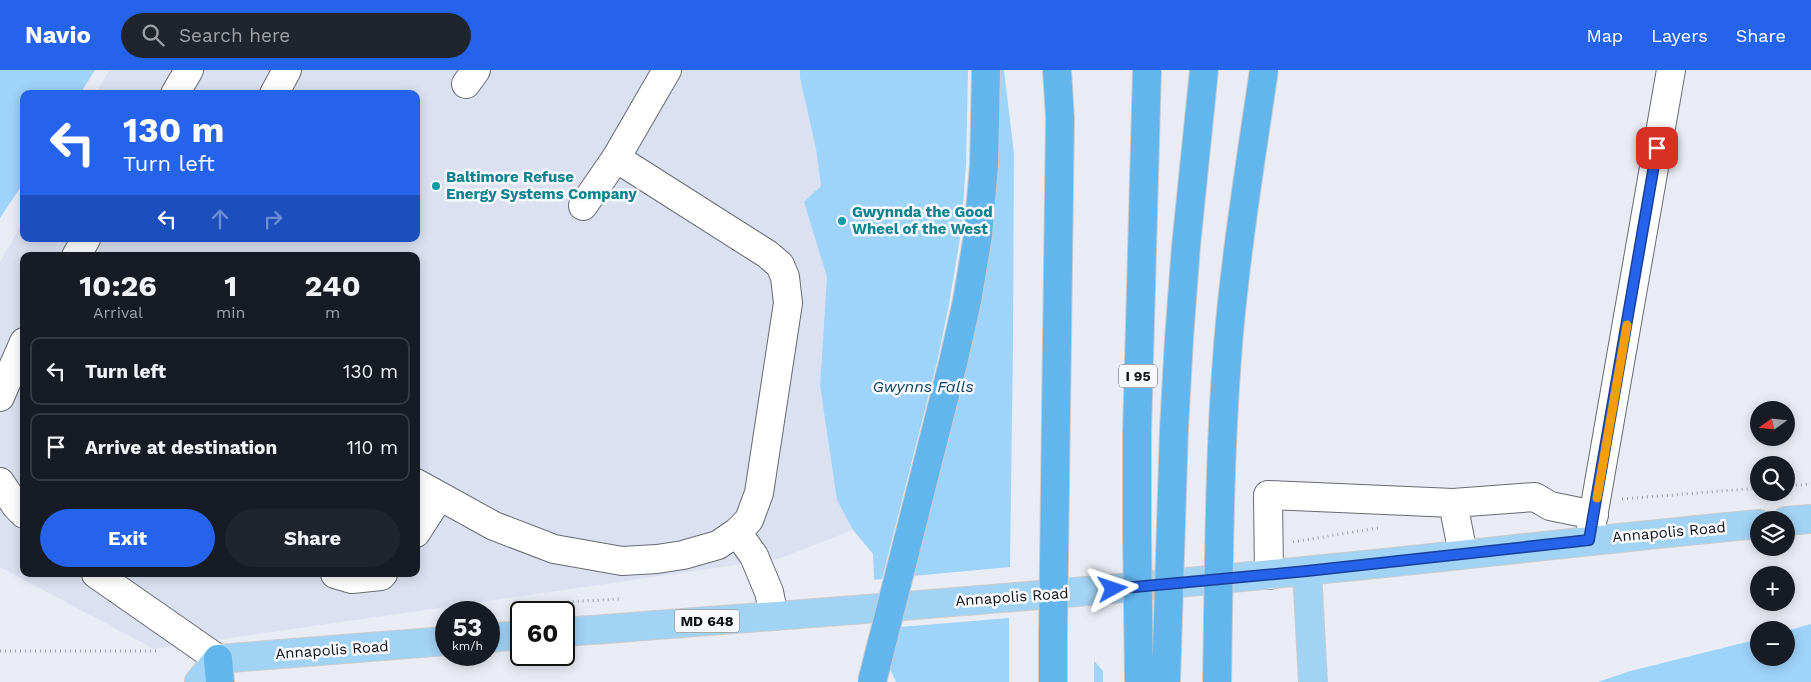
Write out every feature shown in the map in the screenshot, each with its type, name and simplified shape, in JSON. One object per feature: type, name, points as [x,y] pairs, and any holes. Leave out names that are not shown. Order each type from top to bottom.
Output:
[{"type":"highway","points":[[872,682],[967,301],[978,235],[984,165],[986,70]]},
{"type":"highway","points":[[1057,70],[1060,118]]},
{"type":"highway","points":[[1053,682],[1060,118],[1063,70]]},
{"type":"highway","name":"I 95","points":[[1139,682],[1137,442],[1147,70]]},
{"type":"highway","points":[[1166,682],[1174,429],[1179,339],[1186,246],[1204,70]]},
{"type":"highway","points":[[1217,682],[1222,452],[1229,334],[1240,224],[1264,70]]},
{"type":"main road","points":[[1795,520],[1811,519]]},
{"type":"main road","name":"Annapolis Road","points":[[575,631],[1269,575],[1463,554],[1591,528],[1750,524]]},
{"type":"main road","points":[[1307,571],[1313,682]]},
{"type":"main road","name":"Annapolis Road","points":[[219,670],[435,642]]},
{"type":"main road","points":[[199,682],[219,670]]},
{"type":"lane","points":[[178,90],[190,70]]},
{"type":"lane","points":[[276,90],[287,70]]},
{"type":"lane","points":[[583,206],[616,158],[667,70]]},
{"type":"lane","points":[[1269,575],[1268,495],[1453,503],[1535,497],[1591,528],[1670,70]]},
{"type":"lane","points":[[420,519],[428,490],[494,526],[554,548],[622,561],[683,555],[718,546],[737,532],[748,520],[760,493],[788,303],[785,276],[780,265],[767,254],[616,158]]},
{"type":"lane","points":[[0,397],[20,352]]},
{"type":"lane","points":[[0,482],[20,510]]},
{"type":"lane","points":[[1453,503],[1463,554]]},
{"type":"lane","points":[[737,532],[754,556],[768,592],[774,616]]},
{"type":"lane","points":[[100,577],[219,670]]},
{"type":"lane","points":[[345,577],[352,579],[371,577]]},
{"type":"path","points":[[1795,485],[1811,484]]},
{"type":"shaded area","points":[[109,70],[800,70],[800,78],[816,149],[821,186],[805,202],[827,277],[820,386],[837,500],[853,530],[778,559],[487,601],[435,601],[435,608],[154,649],[0,567],[0,262],[20,227],[20,242],[420,242],[420,90],[98,90]]},
{"type":"water","points":[[0,70],[95,70],[82,90],[20,90],[20,188],[0,218]]},
{"type":"water","name":"Gwynns Falls","points":[[800,70],[1004,70],[1014,154],[1027,414],[1066,628],[1102,670],[1122,682],[896,682],[877,640],[873,554],[853,530],[837,500],[820,386],[827,277],[804,202],[821,186],[816,149],[800,78]]},
{"type":"water","points":[[1811,624],[1811,682],[1598,682],[1627,672],[1750,641],[1750,666],[1795,666],[1795,628]]},
{"type":"pier","points":[[968,70],[997,70],[913,576],[1010,567],[1014,131],[1030,413],[1069,627],[1094,656],[1094,682],[1009,682],[1009,618],[900,627],[875,640],[872,580],[882,579],[937,362],[961,232],[966,164]]},
{"type":"pier","points":[[1103,667],[1124,680],[1125,682],[1103,682]]},
{"type":"slow traffic","points":[[1597,498],[1627,325]]},
{"type":"place","name":"Baltimore Refuse Energy Systems Company","points":[[436,186]]},
{"type":"place","name":"Gwynnda the Good Wheel of the West","points":[[842,221]]},
{"type":"route","points":[[1113,589],[1307,571],[1589,540],[1657,148]]}]
